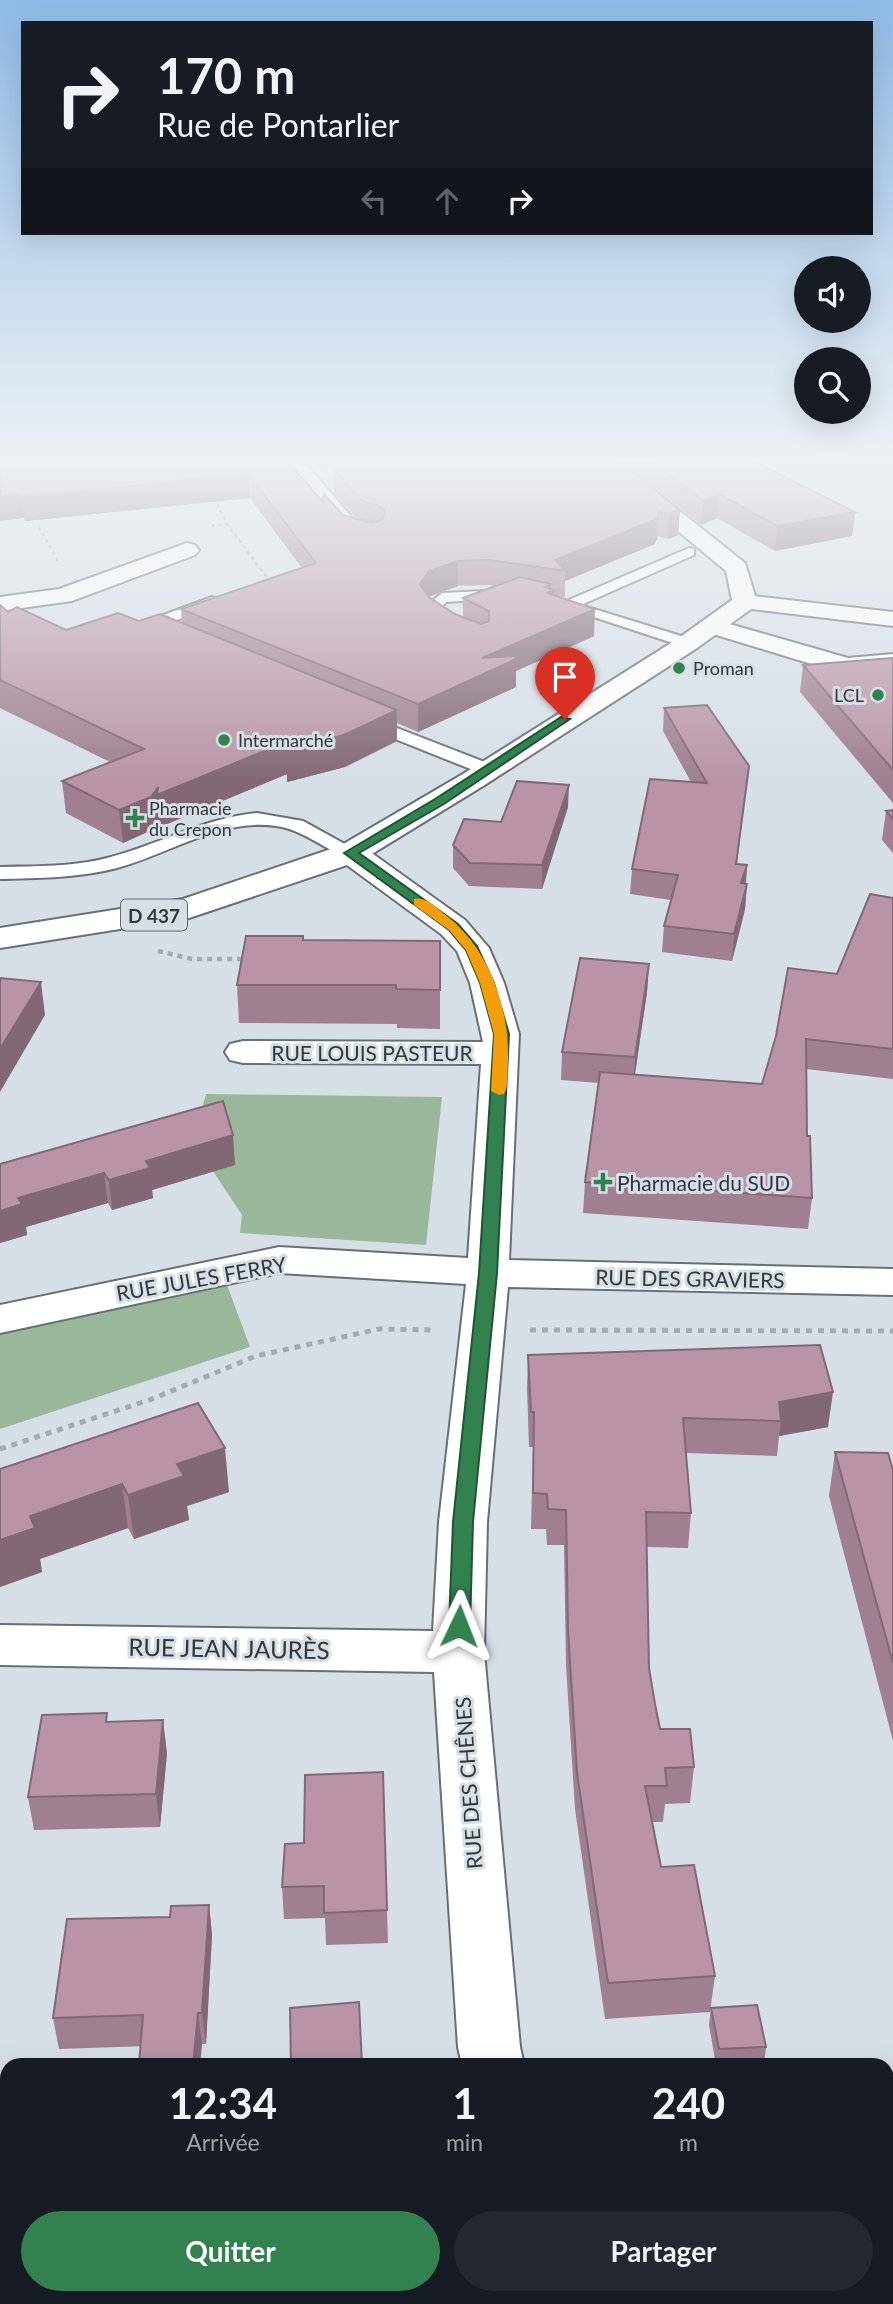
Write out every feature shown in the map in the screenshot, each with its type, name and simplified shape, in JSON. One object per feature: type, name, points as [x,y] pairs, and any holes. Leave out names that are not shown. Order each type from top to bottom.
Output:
[{"type":"street","points":[[0,604],[64,596],[146,566]]},
{"type":"street","points":[[704,566],[745,602],[893,619]]},
{"type":"street","points":[[734,566],[737,568],[745,602]]},
{"type":"street","name":"D 437","points":[[0,938],[189,908],[351,853],[688,643],[745,602]]},
{"type":"street","points":[[712,626],[847,666],[893,662]]},
{"type":"street","name":"RUE DES CHÊNES","points":[[351,853],[453,927],[472,948],[487,983],[501,1034],[488,1273],[463,1522],[458,1652],[491,2058]]},
{"type":"street","name":"RUE LOUIS PASTEUR","points":[[243,1052],[501,1053]]},
{"type":"street","name":"RUE JULES FERRY","points":[[0,1319],[279,1260],[488,1273]]},
{"type":"street","name":"RUE DES GRAVIERS","points":[[488,1273],[598,1278],[893,1282]]},
{"type":"street","name":"RUE JEAN JAURÈS","points":[[0,1645],[458,1652]]},
{"type":"lane","points":[[655,566],[560,603],[688,643]]},
{"type":"lane","points":[[443,624],[522,596],[482,593],[442,598],[431,609],[433,616],[443,624],[462,635]]},
{"type":"lane","points":[[165,637],[139,627],[230,596]]},
{"type":"lane","points":[[345,712],[489,769]]},
{"type":"lane","points":[[0,873],[54,872],[121,861],[233,820],[279,820],[351,853]]},
{"type":"path","points":[[257,566],[269,583],[281,582]]},
{"type":"path","points":[[156,951],[192,959],[258,959]]},
{"type":"path","points":[[870,1331],[893,1331]]},
{"type":"green space","points":[[206,1094],[442,1097],[426,1245],[240,1233],[242,1215],[193,1141]]},
{"type":"green space","points":[[226,1282],[250,1347],[0,1429],[0,1329]]},
{"type":"building","points":[[309,566],[445,566],[429,571],[420,584],[430,598],[455,614],[481,624],[489,621],[489,611],[463,598],[520,577],[551,584],[545,587],[554,590],[547,593],[595,609],[482,658],[515,656],[516,659],[418,704],[181,609]]},
{"type":"building","points":[[528,566],[561,566],[566,571]]},
{"type":"building","points":[[0,605],[8,612],[17,607],[66,630],[118,613],[139,621],[160,614],[397,710],[344,735],[286,751],[296,738],[157,795],[158,787],[151,797],[119,810],[62,781],[144,749],[0,680]]},
{"type":"building","points":[[893,658],[893,770],[803,665]]},
{"type":"building","points":[[707,705],[749,766],[736,864],[747,865],[741,883],[747,884],[734,934],[664,926],[678,875],[632,869],[650,779],[707,783],[664,708]]},
{"type":"building","points":[[517,781],[569,785],[542,865],[470,863],[453,845],[464,819],[501,822]]},
{"type":"building","points":[[893,810],[893,819],[886,811]]},
{"type":"building","points":[[870,894],[893,898],[893,1049],[806,1039],[807,1136],[810,1136],[812,1198],[585,1182],[600,1072],[762,1084],[776,1036],[788,968],[837,974]]},
{"type":"building","points":[[246,936],[303,936],[303,940],[440,941],[440,990],[396,989],[396,985],[237,985]]},
{"type":"building","points":[[580,958],[649,964],[635,1057],[562,1052]]},
{"type":"building","points":[[0,978],[41,982],[0,1049]]},
{"type":"building","points":[[223,1101],[233,1135],[146,1161],[150,1168],[109,1180],[104,1173],[18,1198],[22,1204],[0,1211],[0,1164]]},
{"type":"building","points":[[820,1345],[833,1392],[779,1402],[781,1421],[683,1418],[691,1513],[646,1512],[649,1668],[655,1704],[660,1729],[690,1729],[694,1767],[665,1768],[667,1786],[645,1786],[661,1867],[694,1865],[715,1976],[608,1983],[577,1773],[568,1630],[566,1510],[548,1509],[547,1494],[533,1493],[534,1412],[531,1412],[528,1355]]},
{"type":"building","points":[[198,1403],[225,1448],[177,1464],[184,1476],[128,1495],[122,1484],[30,1516],[35,1528],[0,1540],[0,1469]]},
{"type":"building","points":[[835,1452],[888,1453],[893,1470],[893,1663]]},
{"type":"building","points":[[107,1713],[106,1722],[163,1720],[156,1794],[28,1797],[42,1715]]},
{"type":"building","points":[[383,1772],[387,1910],[324,1913],[324,1886],[282,1887],[285,1844],[304,1843],[305,1775]]},
{"type":"building","points":[[209,1905],[202,2013],[198,2013],[194,2058],[140,2058],[143,2015],[53,2018],[67,1919],[170,1917],[171,1906]]},
{"type":"building","points":[[359,2002],[362,2058],[291,2058],[290,2008]]},
{"type":"building","points":[[757,2005],[766,2047],[719,2049],[711,2008]]},
{"type":"slow traffic","points":[[419,902],[453,927],[472,948],[487,983],[501,1034],[499,1091]]},
{"type":"place","name":"Proman","points":[[679,668]]},
{"type":"place","name":"LCL","points":[[878,695]]},
{"type":"place","name":"Intermarché","points":[[224,740]]},
{"type":"place","name":"Pharmacie du Crepon","points":[[135,818]]},
{"type":"place","name":"Pharmacie du SUD","points":[[603,1182]]},
{"type":"route","points":[[459,1626],[463,1522],[488,1273],[501,1034],[487,983],[472,948],[453,927],[351,853],[440,801],[565,719]]}]
